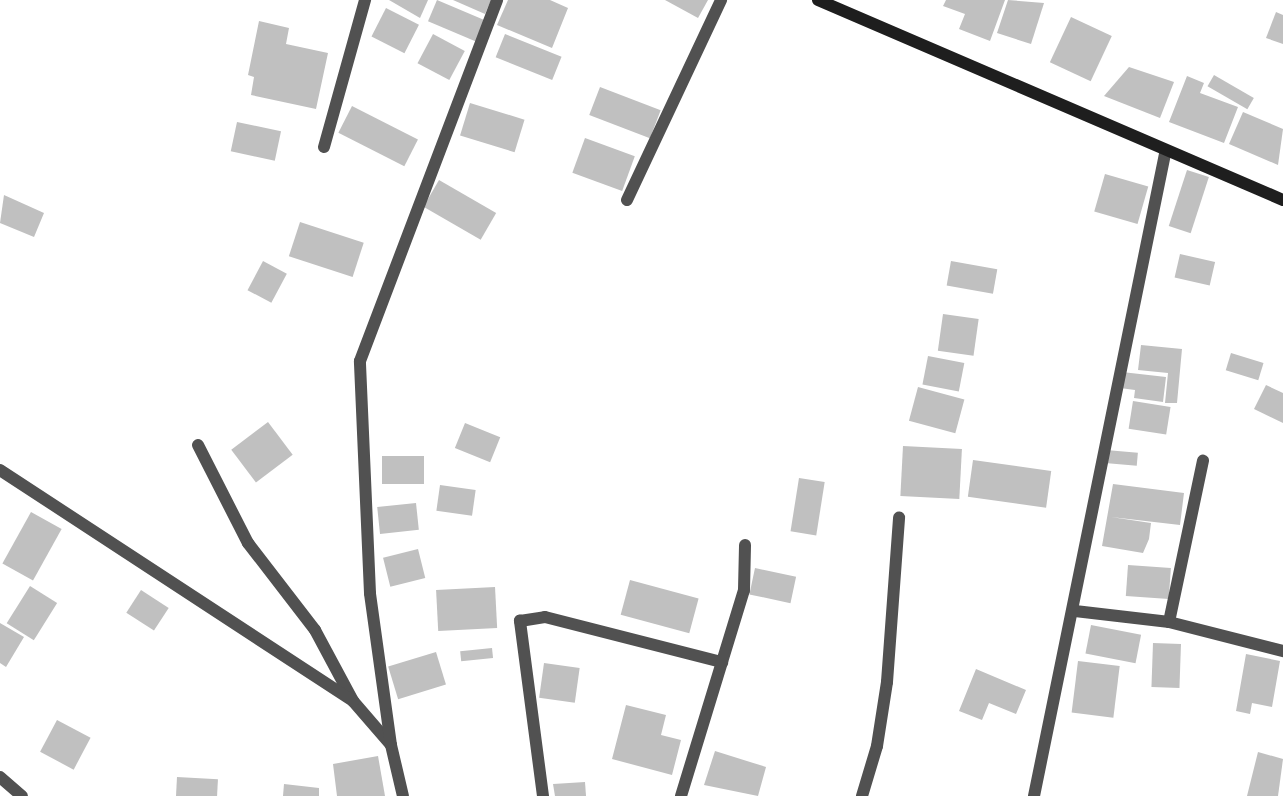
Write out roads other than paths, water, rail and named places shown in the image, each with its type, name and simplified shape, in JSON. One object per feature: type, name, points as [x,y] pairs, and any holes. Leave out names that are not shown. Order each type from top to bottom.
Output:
[{"type":"street","points":[[324,147],[365,0]]},
{"type":"street","points":[[403,796],[391,745],[370,593],[360,361],[497,0]]},
{"type":"street","points":[[627,200],[722,0]]},
{"type":"street","points":[[818,0],[1165,154],[1283,200]]},
{"type":"street","points":[[1034,796],[1075,611],[1165,154]]},
{"type":"street","points":[[198,445],[248,543],[315,630],[353,701],[391,745]]},
{"type":"street","points":[[1169,622],[1203,461]]},
{"type":"street","points":[[0,470],[353,701]]},
{"type":"street","points":[[862,796],[877,746],[887,682],[899,517]]},
{"type":"street","points":[[681,796],[744,590],[745,545]]},
{"type":"street","points":[[1075,611],[1169,622],[1283,651]]},
{"type":"street","points":[[543,796],[520,621],[545,617],[722,662]]},
{"type":"street","points":[[0,777],[22,796]]}]
